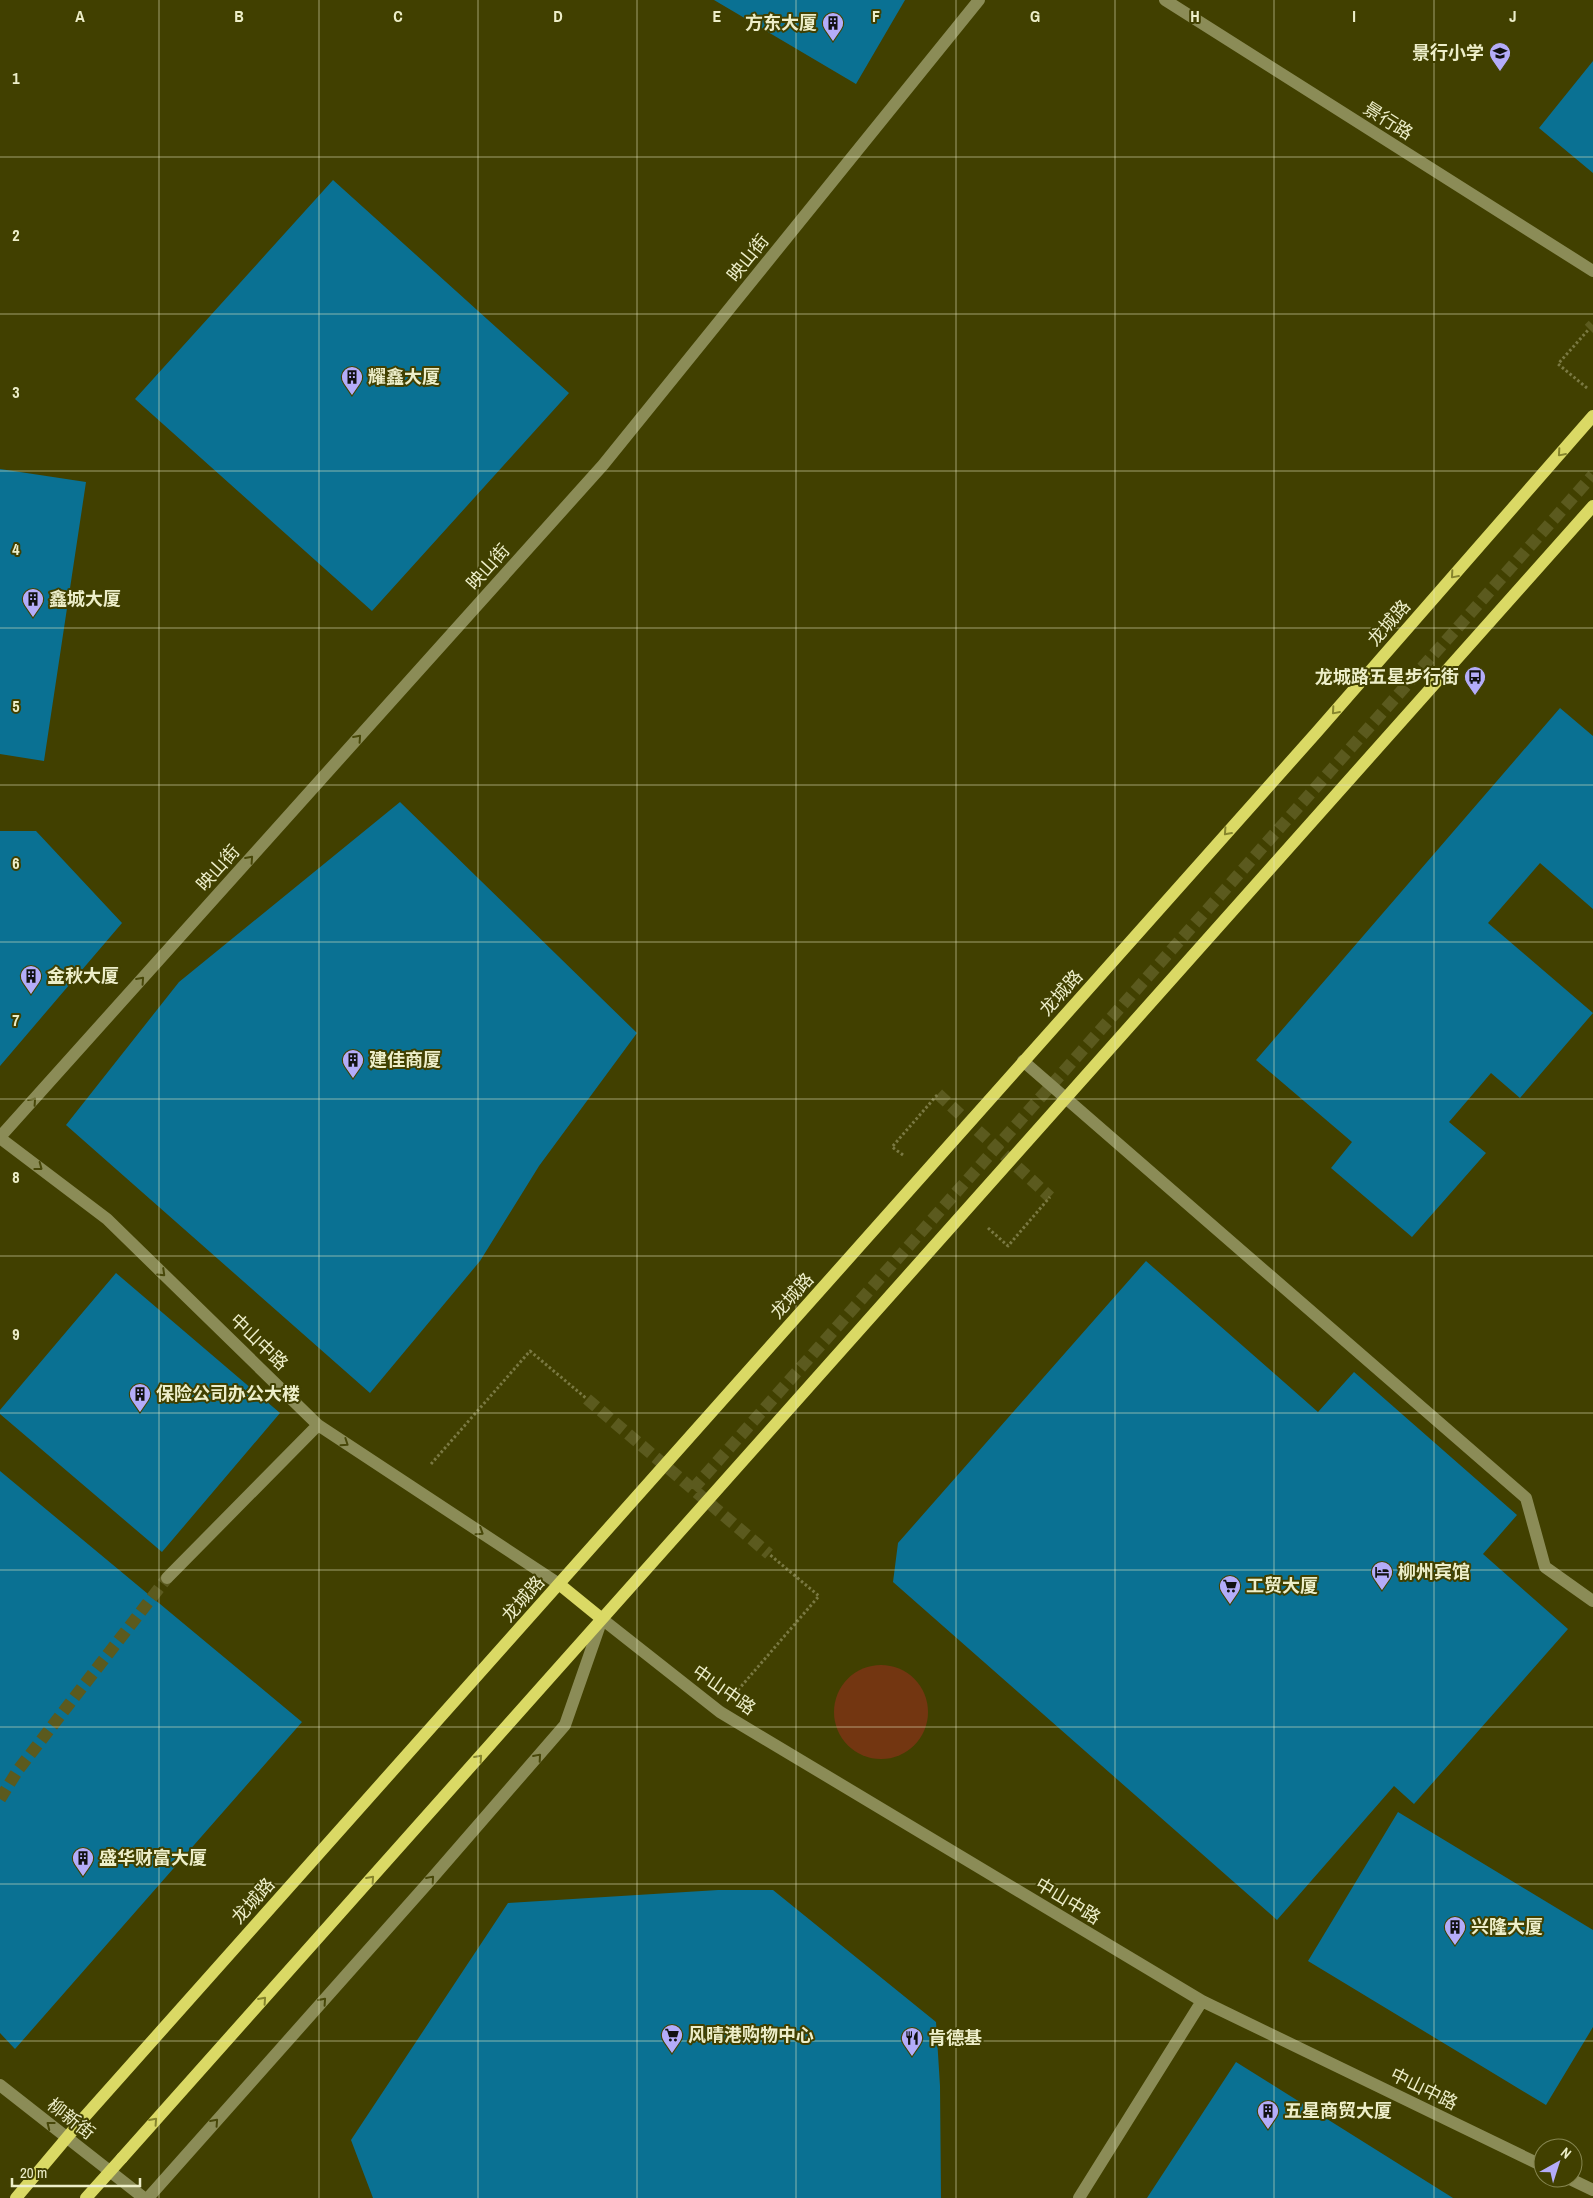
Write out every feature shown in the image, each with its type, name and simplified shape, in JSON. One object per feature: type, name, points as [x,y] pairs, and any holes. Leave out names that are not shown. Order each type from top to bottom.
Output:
[{"type":"main road","name":"龙城路","points":[[16,2198],[80,2122],[1316,733],[1593,416]]},
{"type":"main road","points":[[86,2198],[1593,506]]},
{"type":"main road","points":[[559,1584],[602,1619]]},
{"type":"street","name":"映山街","points":[[0,1138],[603,465],[980,0]]},
{"type":"street","name":"景行路","points":[[1164,0],[1593,271]]},
{"type":"street","points":[[1024,1061],[1526,1498],[1545,1567],[1593,1601]]},
{"type":"street","name":"中山中路","points":[[0,1138],[107,1219],[318,1425],[559,1584]]},
{"type":"street","points":[[167,1578],[318,1425]]},
{"type":"street","name":"中山中路","points":[[602,1619],[720,1712],[1202,2002],[1533,2161]]},
{"type":"street","points":[[148,2198],[427,1884],[565,1725],[602,1619]]},
{"type":"street","points":[[1079,2198],[1202,2002]]},
{"type":"street","name":"柳新街","points":[[0,2085],[144,2198]]},
{"type":"path","points":[[1589,329],[1558,364],[1593,393]]},
{"type":"path","points":[[925,1172],[892,1147],[938,1094]]},
{"type":"path","points":[[967,1210],[1008,1246],[1050,1197]]},
{"type":"path","points":[[411,1487],[530,1351],[587,1399]]},
{"type":"path","points":[[720,1712],[819,1596],[769,1554]]},
{"type":"shaded area","points":[[881,1665],[899,1669],[914,1679],[924,1694],[928,1712],[924,1730],[914,1745],[899,1755],[881,1759],[863,1755],[848,1745],[838,1730],[834,1712],[838,1694],[848,1679],[863,1669]]},
{"type":"building","name":"方东大厦","points":[[714,0],[905,0],[856,84]]},
{"type":"building","points":[[1593,61],[1593,173],[1539,128]]},
{"type":"building","name":"耀鑫大厦","points":[[333,180],[569,393],[372,611],[135,399]]},
{"type":"building","name":"鑫城大厦","points":[[0,469],[86,482],[44,761],[0,754]]},
{"type":"building","points":[[1560,708],[1593,736],[1593,909],[1540,863],[1488,923],[1593,1013],[1520,1098],[1491,1073],[1449,1122],[1486,1153],[1412,1237],[1331,1168],[1352,1142],[1256,1060]]},
{"type":"building","name":"建佳商厦","points":[[400,802],[637,1033],[539,1166],[480,1261],[370,1393],[66,1125],[179,982]]},
{"type":"building","name":"金秋大厦","points":[[0,831],[36,831],[122,923],[0,1066]]},
{"type":"building","name":"工贸大厦","points":[[1146,1261],[1318,1412],[1354,1372],[1517,1515],[1483,1554],[1568,1629],[1414,1804],[1394,1786],[1277,1920],[893,1582],[898,1543]]},
{"type":"building","name":"保险公司办公大楼","points":[[116,1273],[280,1413],[162,1552],[0,1414],[0,1410]]},
{"type":"building","name":"盛华财富大厦","points":[[0,1471],[302,1722],[15,2049],[0,2033]]},
{"type":"building","name":"兴隆大厦","points":[[1398,1812],[1593,1930],[1593,2027],[1546,2105],[1308,1961]]},
{"type":"building","name":"风晴港购物中心","points":[[718,1890],[773,1890],[936,2022],[940,2086],[941,2198],[373,2198],[351,2140],[508,1903]]},
{"type":"building","name":"五星商贸大厦","points":[[1236,2062],[1453,2198],[1147,2198]]},
{"type":"tunnel","points":[[1589,329],[1593,325]]},
{"type":"tunnel","points":[[693,1489],[1593,475]]},
{"type":"tunnel","points":[[938,1094],[1050,1197]]},
{"type":"tunnel","points":[[587,1399],[769,1554]]},
{"type":"tunnel","points":[[0,1799],[18,1770],[167,1578]]},
{"type":"place","name":"方东大厦","points":[[833,42]]},
{"type":"place","name":"景行小学","points":[[1500,72]]},
{"type":"place","name":"耀鑫大厦","points":[[352,396]]},
{"type":"place","name":"鑫城大厦","points":[[33,618]]},
{"type":"place","name":"龙城路五星步行街","points":[[1475,696]]},
{"type":"place","name":"金秋大厦","points":[[31,995]]},
{"type":"place","name":"建佳商厦","points":[[353,1079]]},
{"type":"place","name":"保险公司办公大楼","points":[[140,1413]]},
{"type":"place","name":"柳州宾馆","points":[[1382,1591]]},
{"type":"place","name":"工贸大厦","points":[[1230,1605]]},
{"type":"place","name":"盛华财富大厦","points":[[83,1877]]},
{"type":"place","name":"兴隆大厦","points":[[1455,1946]]},
{"type":"place","name":"风晴港购物中心","points":[[672,2054]]},
{"type":"place","name":"肯德基","points":[[912,2057]]},
{"type":"place","name":"五星商贸大厦","points":[[1268,2130]]}]
